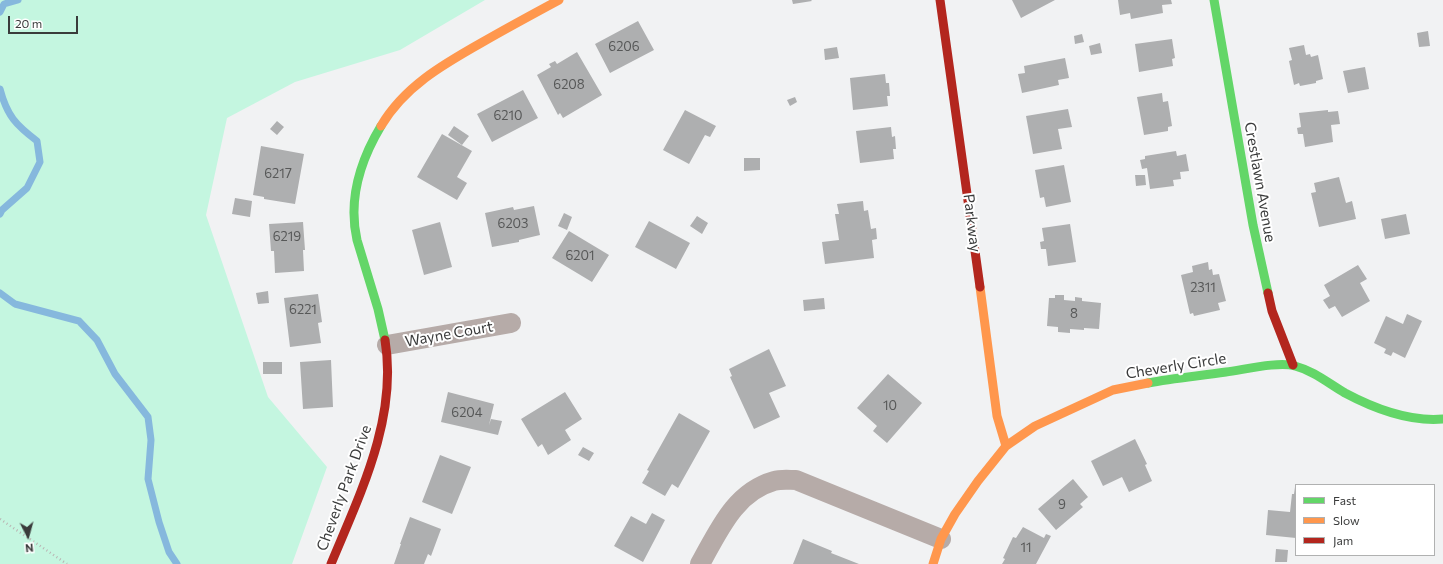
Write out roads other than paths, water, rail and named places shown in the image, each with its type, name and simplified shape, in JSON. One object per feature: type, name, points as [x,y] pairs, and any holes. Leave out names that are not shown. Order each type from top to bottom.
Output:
[{"type":"street","name":"Cheverly Park Drive","points":[[331,564],[362,486],[382,426],[386,402],[388,374],[387,345],[355,230],[354,198],[358,172],[368,146],[382,124],[406,94],[429,73],[559,0]]},
{"type":"street","name":"Parkway","points":[[940,0],[972,213],[996,416],[1006,446]]},
{"type":"street","name":"Crestlawn Avenue","points":[[1214,0],[1253,225],[1272,311],[1293,365]]},
{"type":"street","name":"Wayne Court","points":[[387,345],[511,323]]},
{"type":"street","name":"Cheverly Circle","points":[[933,564],[941,539],[955,514],[1006,446],[1035,426],[1113,390],[1173,378],[1275,365],[1293,365],[1314,373],[1346,393],[1375,407],[1404,417],[1433,420],[1443,419]]},
{"type":"street","points":[[700,564],[721,527],[737,504],[753,490],[776,480],[796,480],[941,539]]},
{"type":"waterway","points":[[0,12],[4,4],[18,0]]},
{"type":"waterway","points":[[0,89],[9,113],[13,119],[23,130],[37,141],[40,162],[27,188],[2,210],[0,214]]},
{"type":"waterway","points":[[0,293],[15,304],[79,321],[97,340],[115,374],[148,417],[151,440],[148,479],[159,522],[169,552],[177,564]]}]
